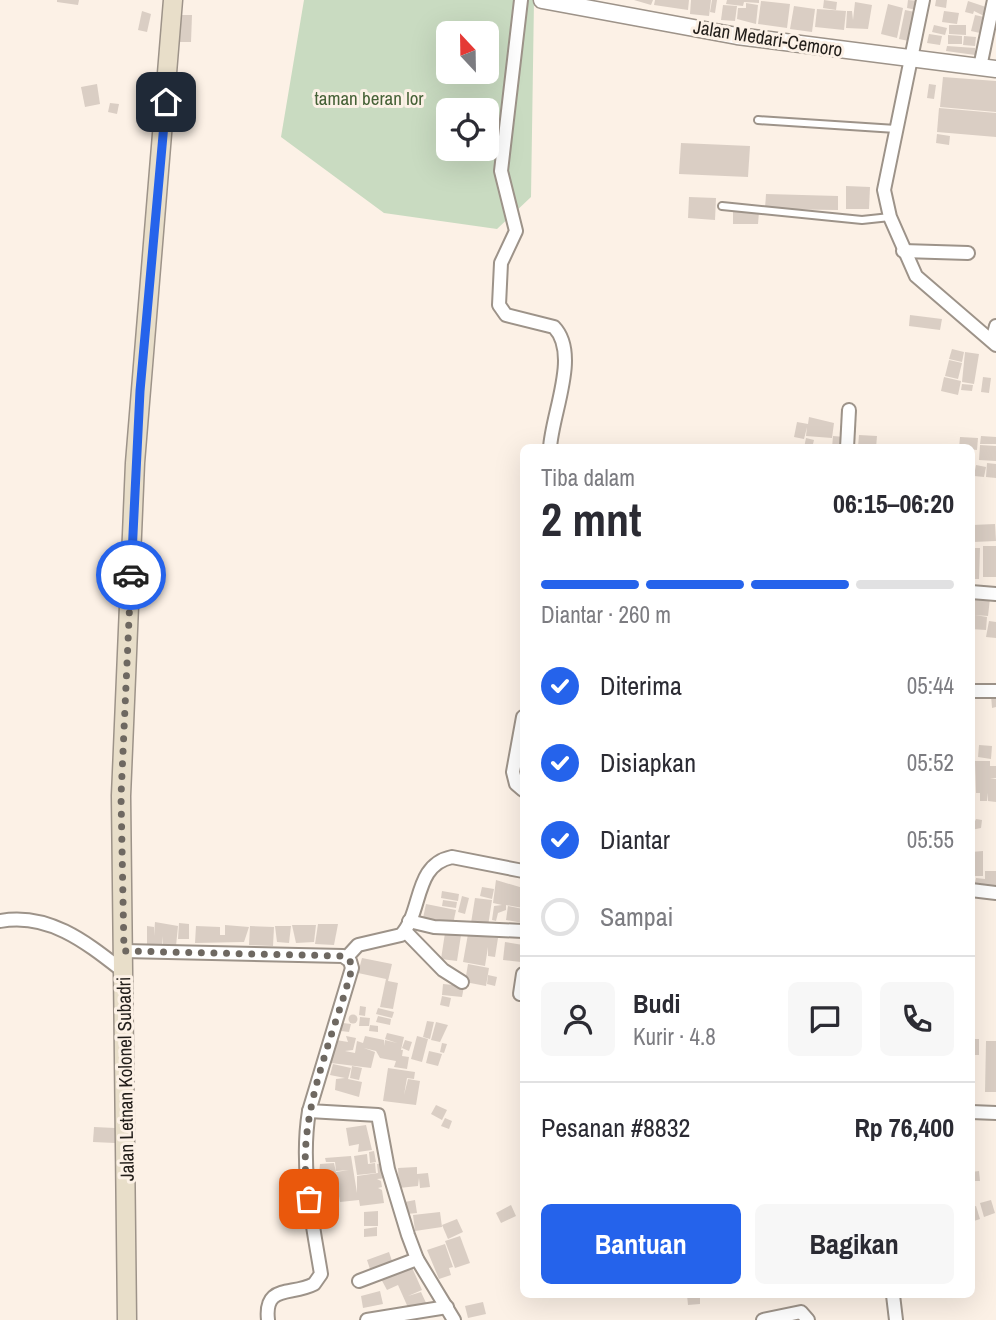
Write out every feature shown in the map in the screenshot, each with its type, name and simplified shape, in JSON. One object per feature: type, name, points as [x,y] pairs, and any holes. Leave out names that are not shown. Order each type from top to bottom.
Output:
[{"type":"main road","name":"Jalan Letnan Kolonel Subadri","points":[[127,1320],[121,796],[135,463],[173,0]]},
{"type":"street","points":[[521,0],[501,171],[516,231],[501,263],[499,305],[506,315],[554,327],[564,341],[566,362],[552,444]]},
{"type":"street","name":"Jalan Medari-Cemoro","points":[[542,0],[737,36],[988,68]]},
{"type":"street","points":[[923,0],[884,190],[890,217],[916,276],[931,292],[994,343]]},
{"type":"street","points":[[988,68],[994,0]]},
{"type":"street","points":[[903,251],[968,253]]},
{"type":"street","points":[[994,343],[996,326]]},
{"type":"street","points":[[847,444],[849,410]]},
{"type":"street","points":[[975,592],[996,594]]},
{"type":"street","points":[[975,691],[996,691]]},
{"type":"street","points":[[520,733],[513,772],[516,785],[520,788]]},
{"type":"street","points":[[124,951],[347,957],[358,945],[401,935],[427,873],[443,859],[452,857],[520,869]]},
{"type":"street","points":[[975,890],[996,893]]},
{"type":"street","points":[[0,921],[30,920],[52,926],[79,937],[123,971]]},
{"type":"street","points":[[407,926],[520,931]]},
{"type":"street","points":[[407,926],[443,970],[462,982]]},
{"type":"street","points":[[268,1320],[266,1304],[269,1300],[285,1291],[314,1284],[321,1274],[305,1180],[304,1142],[309,1111],[352,968],[347,957]]},
{"type":"street","points":[[309,1111],[378,1115],[397,1204],[417,1259],[454,1320]]},
{"type":"street","points":[[975,1112],[996,1113]]},
{"type":"street","points":[[359,1281],[417,1259]]},
{"type":"street","points":[[893,1298],[896,1320]]},
{"type":"street","points":[[366,1320],[447,1307]]},
{"type":"street","points":[[763,1320],[801,1312],[808,1320]]},
{"type":"lane","points":[[758,120],[897,129]]},
{"type":"lane","points":[[722,206],[862,220],[890,217]]},
{"type":"green space","name":"taman beran lor","points":[[304,0],[534,0],[531,197],[497,229],[384,213],[281,137]]},
{"type":"building","points":[[57,0],[79,0],[78,5]]},
{"type":"building","points":[[634,0],[653,0],[651,5]]},
{"type":"building","points":[[655,0],[689,0],[688,10],[654,5]]},
{"type":"building","points":[[691,0],[711,0],[709,16],[690,14]]},
{"type":"building","points":[[712,0],[717,0],[715,13],[710,12]]},
{"type":"building","points":[[727,0],[759,0],[759,3],[744,2],[743,6],[726,4]]},
{"type":"building","points":[[824,0],[837,2],[836,10],[823,8]]},
{"type":"building","points":[[908,0],[919,1],[917,10],[907,8]]},
{"type":"building","points":[[936,0],[947,0],[946,8],[935,6]]},
{"type":"building","points":[[761,1],[790,4],[787,28],[758,24]]},
{"type":"building","points":[[968,1],[986,7],[984,16],[974,11],[973,14],[965,12]]},
{"type":"building","points":[[855,2],[872,5],[868,29],[846,28],[847,11],[852,11],[853,20]]},
{"type":"building","points":[[746,3],[758,5],[756,24],[737,19],[738,8],[746,8]]},
{"type":"building","points":[[888,4],[903,8],[897,38],[881,34]]},
{"type":"building","points":[[723,5],[737,6],[735,21],[721,20]]},
{"type":"building","points":[[794,6],[815,9],[812,32],[790,29]]},
{"type":"building","points":[[817,9],[846,11],[844,30],[815,27]]},
{"type":"building","points":[[905,10],[920,13],[914,42],[899,39]]},
{"type":"building","points":[[142,11],[151,14],[147,32],[138,30]]},
{"type":"building","points":[[944,11],[959,13],[957,24],[942,22]]},
{"type":"building","points":[[180,15],[192,15],[191,42],[179,42]]},
{"type":"building","points":[[975,15],[984,17],[980,33],[971,31]]},
{"type":"building","points":[[934,25],[947,28],[945,35],[932,32]]},
{"type":"building","points":[[949,25],[966,25],[966,35],[949,34]]},
{"type":"building","points":[[929,34],[942,36],[940,45],[927,43]]},
{"type":"building","points":[[948,35],[962,36],[962,44],[948,44]]},
{"type":"building","points":[[964,36],[976,37],[975,46],[963,45]]},
{"type":"building","points":[[947,46],[975,48],[975,55],[946,51]]},
{"type":"building","points":[[943,77],[996,81],[996,112],[940,107]]},
{"type":"building","points":[[97,84],[100,104],[85,107],[81,87]]},
{"type":"building","points":[[929,84],[936,85],[934,99],[927,98]]},
{"type":"building","points":[[110,103],[119,104],[117,114],[108,112]]},
{"type":"building","points":[[939,108],[996,113],[996,137],[937,132]]},
{"type":"building","points":[[937,134],[950,136],[949,145],[936,143]]},
{"type":"building","points":[[681,143],[750,146],[748,177],[679,174]]},
{"type":"building","points":[[846,186],[870,187],[869,209],[846,209]]},
{"type":"building","points":[[766,194],[838,196],[838,210],[765,209]]},
{"type":"building","points":[[689,197],[716,198],[715,220],[688,218]]},
{"type":"building","points":[[733,211],[759,212],[758,224],[733,224]]},
{"type":"building","points":[[910,315],[942,319],[940,330],[909,326]]},
{"type":"building","points":[[952,349],[964,352],[962,362],[949,359]]},
{"type":"building","points":[[965,352],[979,354],[974,384],[962,382]]},
{"type":"building","points":[[949,360],[962,363],[958,379],[945,376]]},
{"type":"building","points":[[944,377],[961,381],[958,395],[941,391]]},
{"type":"building","points":[[983,377],[991,378],[989,393],[981,392]]},
{"type":"building","points":[[962,384],[973,385],[972,391],[961,390]]},
{"type":"building","points":[[809,417],[834,423],[832,438],[806,436],[807,427],[804,439],[794,437],[797,422],[808,424]]},
{"type":"building","points":[[859,435],[877,436],[876,444],[858,444]]},
{"type":"building","points":[[833,436],[845,437],[844,444],[832,444]]},
{"type":"building","points":[[981,436],[996,437],[996,444],[980,444]]},
{"type":"building","points":[[960,437],[978,438],[977,450],[975,444],[959,444]]},
{"type":"building","points":[[806,438],[814,440],[813,444],[805,444]]},
{"type":"building","points":[[980,445],[996,446],[996,461],[979,460]]},
{"type":"building","points":[[987,463],[996,464],[996,478],[986,477]]},
{"type":"building","points":[[976,465],[986,467],[984,477],[975,476]]},
{"type":"building","points":[[995,524],[996,541],[975,542],[975,525]]},
{"type":"building","points":[[983,546],[996,546],[996,577],[983,577]]},
{"type":"building","points":[[975,548],[980,548],[979,579],[975,579]]},
{"type":"building","points":[[975,595],[990,598],[988,616],[975,615]]},
{"type":"building","points":[[975,615],[987,617],[986,630],[975,629]]},
{"type":"building","points":[[989,621],[996,622],[996,638],[986,637]]},
{"type":"building","points":[[991,695],[996,695],[996,707],[992,708]]},
{"type":"building","points":[[979,745],[992,746],[991,759],[978,757]]},
{"type":"building","points":[[975,761],[990,761],[990,766],[996,766],[996,778],[990,778],[996,779],[996,802],[988,801],[988,793],[987,801],[980,801],[980,793],[976,793]]},
{"type":"building","points":[[982,820],[981,828],[975,829],[975,821]]},
{"type":"building","points":[[983,851],[983,876],[975,876],[975,852]]},
{"type":"building","points":[[985,871],[996,871],[996,887],[975,887],[976,878],[985,879]]},
{"type":"building","points":[[496,880],[520,887],[520,907],[506,905],[506,910],[498,913],[496,921],[492,920],[494,906],[502,905],[493,903]]},
{"type":"building","points":[[482,887],[494,889],[492,899],[480,896]]},
{"type":"building","points":[[442,891],[459,894],[458,901],[441,898]]},
{"type":"building","points":[[462,896],[469,898],[465,914],[458,912]]},
{"type":"building","points":[[475,898],[492,900],[488,926],[471,923]]},
{"type":"building","points":[[443,900],[457,902],[456,908],[442,906]]},
{"type":"building","points":[[426,904],[456,910],[453,924],[423,918]]},
{"type":"building","points":[[508,906],[520,908],[520,922],[506,920]]},
{"type":"building","points":[[155,922],[178,926],[176,946],[163,945],[163,936],[162,947],[147,945],[147,926],[154,927],[154,936]]},
{"type":"building","points":[[179,923],[189,924],[189,939],[178,939]]},
{"type":"building","points":[[318,924],[338,924],[334,945],[315,944]]},
{"type":"building","points":[[225,925],[249,927],[244,942],[195,943],[196,926],[220,927],[220,935],[225,935]]},
{"type":"building","points":[[292,925],[316,925],[314,942],[296,943]]},
{"type":"building","points":[[250,926],[274,927],[273,946],[249,945]]},
{"type":"building","points":[[275,926],[291,926],[289,943],[277,942]]},
{"type":"building","points":[[445,933],[461,935],[457,961],[441,959]]},
{"type":"building","points":[[468,934],[498,938],[495,957],[488,956],[488,947],[485,966],[463,962]]},
{"type":"building","points":[[505,942],[520,944],[520,962],[503,960]]},
{"type":"building","points":[[362,958],[392,964],[388,981],[398,983],[393,1009],[380,1007],[386,979],[358,973]]},
{"type":"building","points":[[468,964],[489,968],[486,986],[465,982]]},
{"type":"building","points":[[488,975],[497,977],[495,986],[487,984]]},
{"type":"building","points":[[443,984],[464,986],[462,997],[442,995]]},
{"type":"building","points":[[442,996],[451,998],[449,1007],[440,1005]]},
{"type":"building","points":[[360,1006],[366,1007],[365,1016],[359,1015]]},
{"type":"building","points":[[378,1008],[394,1012],[392,1018],[376,1014]]},
{"type":"building","points":[[353,1014],[358,1019],[353,1024],[348,1019]]},
{"type":"building","points":[[378,1016],[391,1019],[390,1025],[376,1022]]},
{"type":"building","points":[[360,1017],[370,1018],[369,1026],[359,1026]]},
{"type":"building","points":[[427,1021],[434,1022],[430,1039],[423,1037]]},
{"type":"building","points":[[436,1022],[448,1025],[440,1042],[431,1040]]},
{"type":"building","points":[[343,1023],[351,1024],[349,1032],[341,1031]]},
{"type":"building","points":[[370,1025],[378,1026],[378,1032],[369,1031]]},
{"type":"building","points":[[387,1033],[404,1037],[401,1050],[402,1056],[409,1057],[407,1069],[394,1067],[396,1061],[380,1058],[376,1051],[364,1048],[375,1052],[371,1068],[331,1063],[336,1040],[348,1042],[346,1036],[356,1038],[353,1050],[345,1051],[355,1053],[357,1041],[363,1043],[365,1036],[384,1040],[384,1046],[385,1040],[397,1043],[385,1039]]},
{"type":"building","points":[[417,1036],[428,1039],[422,1062],[411,1059]]},
{"type":"building","points":[[975,1039],[979,1039],[979,1055],[975,1055]]},
{"type":"building","points":[[405,1040],[412,1042],[409,1051],[402,1048]]},
{"type":"building","points":[[986,1041],[996,1041],[996,1092],[985,1092]]},
{"type":"building","points":[[442,1043],[447,1044],[444,1053],[440,1052]]},
{"type":"building","points":[[429,1051],[442,1054],[438,1066],[426,1063]]},
{"type":"building","points":[[333,1064],[351,1068],[348,1079],[362,1082],[359,1097],[335,1090],[336,1079],[345,1078],[330,1075]]},
{"type":"building","points":[[352,1066],[362,1068],[359,1080],[350,1078]]},
{"type":"building","points":[[388,1068],[415,1072],[414,1079],[407,1078],[404,1095],[408,1079],[420,1081],[416,1105],[383,1101]]},
{"type":"building","points":[[436,1105],[447,1110],[442,1120],[431,1114]]},
{"type":"building","points":[[445,1118],[452,1121],[449,1129],[441,1126]]},
{"type":"building","points":[[366,1125],[372,1150],[358,1152],[359,1144],[349,1146],[346,1128]]},
{"type":"building","points":[[94,1127],[115,1128],[115,1143],[93,1142]]},
{"type":"building","points":[[374,1151],[376,1162],[370,1163],[369,1152]]},
{"type":"building","points":[[367,1154],[368,1164],[375,1163],[376,1173],[357,1175],[354,1156]]},
{"type":"building","points":[[351,1156],[357,1193],[357,1176],[378,1173],[377,1164],[384,1163],[387,1178],[377,1179],[381,1181],[382,1187],[378,1188],[382,1190],[384,1203],[360,1206],[359,1200],[340,1202],[338,1190],[334,1190],[338,1201],[323,1205],[318,1183],[320,1164],[334,1163],[336,1172],[349,1170],[336,1171],[335,1162],[326,1162],[325,1158]]},
{"type":"building","points":[[417,1167],[417,1174],[428,1173],[430,1187],[420,1188],[419,1178],[418,1186],[399,1188],[398,1168]]},
{"type":"building","points":[[979,1171],[980,1181],[975,1181],[975,1172]]},
{"type":"building","points":[[415,1200],[417,1213],[407,1214],[405,1202]]},
{"type":"building","points":[[991,1200],[995,1213],[984,1217],[980,1203]]},
{"type":"building","points":[[511,1205],[516,1216],[501,1223],[496,1213]]},
{"type":"building","points":[[975,1206],[980,1219],[975,1221]]},
{"type":"building","points":[[378,1211],[378,1226],[364,1226],[364,1212]]},
{"type":"building","points":[[440,1212],[442,1227],[415,1231],[413,1215]]},
{"type":"building","points":[[457,1219],[463,1232],[448,1239],[442,1225]]},
{"type":"building","points":[[377,1227],[377,1236],[364,1237],[364,1229]]},
{"type":"building","points":[[460,1236],[470,1263],[455,1268],[445,1241]]},
{"type":"building","points":[[445,1244],[453,1267],[449,1268],[451,1275],[439,1279],[427,1250]]},
{"type":"building","points":[[389,1252],[393,1264],[371,1272],[367,1260]]},
{"type":"building","points":[[410,1263],[422,1290],[408,1296],[421,1292],[427,1305],[410,1312],[398,1285],[387,1290],[380,1277]]},
{"type":"building","points":[[380,1291],[383,1304],[363,1308],[361,1296]]},
{"type":"building","points":[[687,1298],[700,1298],[700,1304],[688,1305]]},
{"type":"building","points":[[483,1302],[486,1314],[468,1318],[465,1306]]},
{"type":"way so far","points":[[131,575],[121,796],[124,951],[343,956],[350,961],[352,968],[339,1017],[309,1111],[304,1142],[305,1180],[309,1199]]},
{"type":"route","points":[[131,575],[140,391],[166,102]]}]
